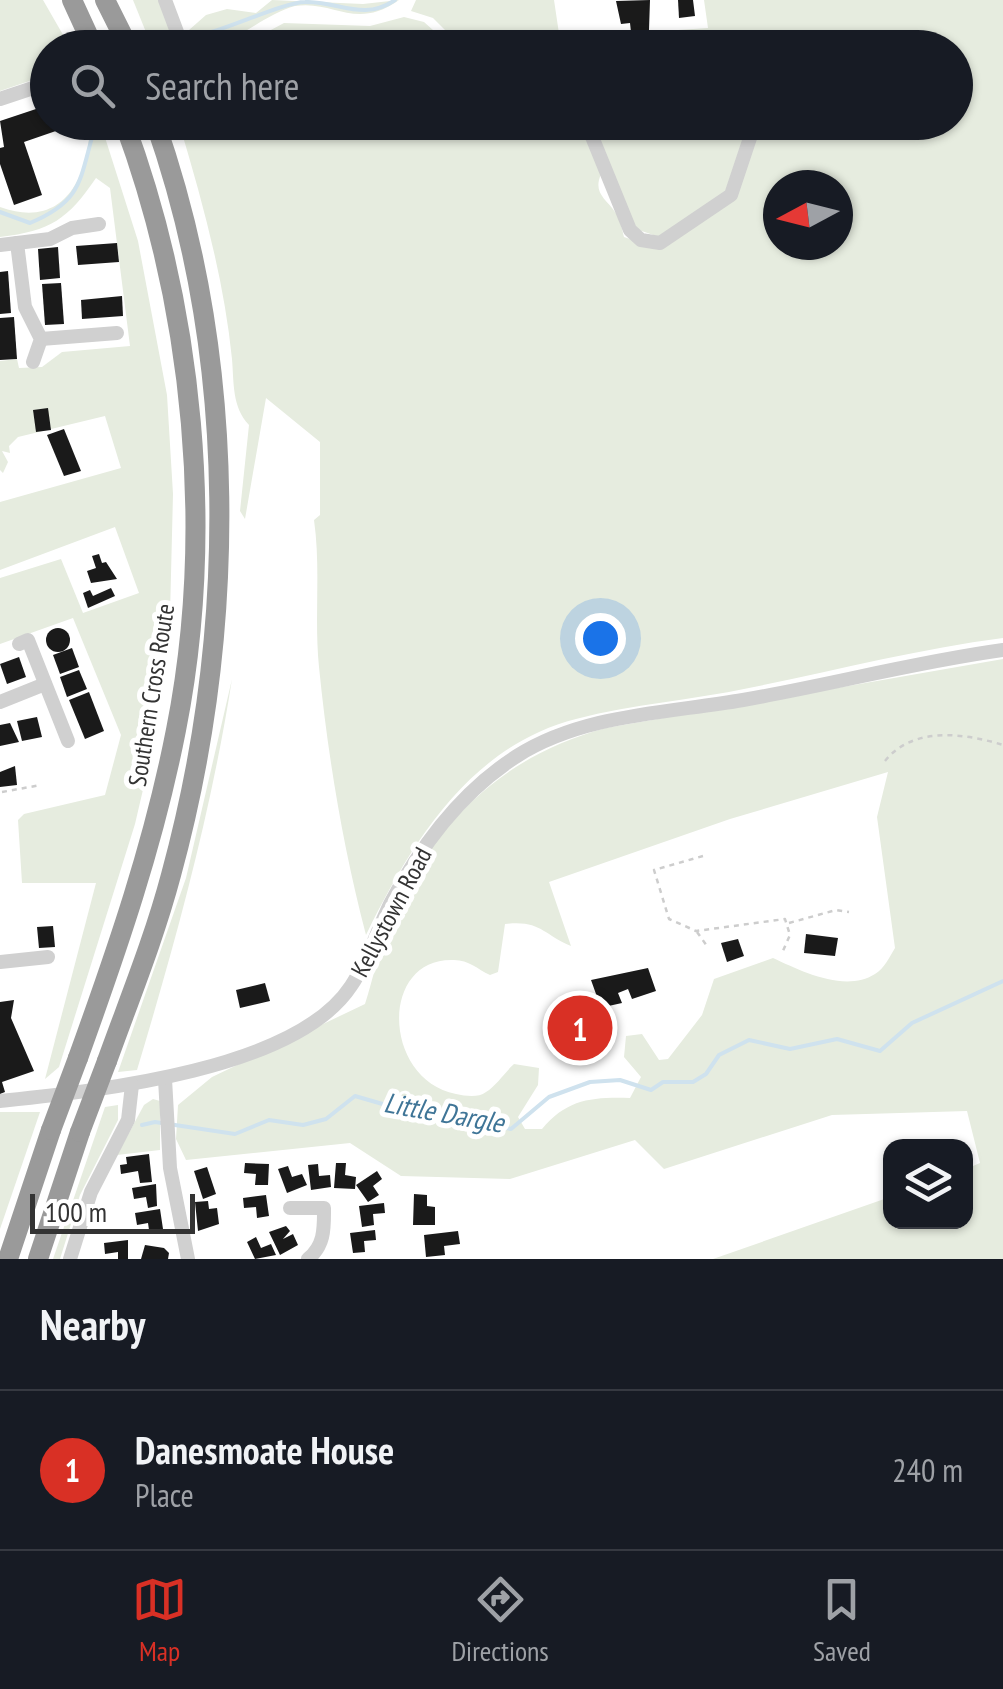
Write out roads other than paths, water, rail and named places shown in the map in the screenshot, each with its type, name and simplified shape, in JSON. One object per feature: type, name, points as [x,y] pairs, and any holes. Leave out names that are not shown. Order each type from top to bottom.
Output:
[{"type":"highway","points":[[72,0],[86,30]]},
{"type":"highway","points":[[105,0],[120,30]]},
{"type":"highway","points":[[120,0],[132,30]]},
{"type":"highway","name":"Southern Cross Route","points":[[8,1259],[126,925],[163,793],[177,726],[191,602],[192,477],[185,379],[152,212],[130,140]]},
{"type":"highway","points":[[38,1259],[171,876],[189,798],[218,610],[217,420],[188,233],[161,140]]},
{"type":"highway","points":[[165,140],[165,153]]},
{"type":"street","points":[[165,0],[176,30]]},
{"type":"street","points":[[0,99],[30,89]]},
{"type":"street","points":[[593,140],[630,230],[641,240],[660,242],[731,195],[749,140]]},
{"type":"street","points":[[0,245],[50,239],[72,228],[99,224]]},
{"type":"street","points":[[17,243],[24,307],[41,338],[33,362]]},
{"type":"street","points":[[41,338],[117,333]]},
{"type":"street","points":[[20,644],[28,640],[68,740]]},
{"type":"street","name":"Kellystown Road","points":[[0,1102],[165,1079],[256,1049],[330,1010],[350,988],[392,902],[438,828],[481,784],[544,740],[640,716],[1003,650]]},
{"type":"street","points":[[0,702],[46,684]]},
{"type":"street","points":[[0,962],[48,957]]},
{"type":"street","points":[[165,1079],[176,1204],[188,1259]]},
{"type":"street","points":[[70,1259],[92,1192],[128,1120],[132,1085]]},
{"type":"street","points":[[290,1208],[324,1208],[319,1248],[308,1259]]},
{"type":"waterway","points":[[216,30],[296,3],[361,10],[395,0]]},
{"type":"waterway","points":[[0,212],[30,223],[61,206],[77,186],[91,140]]},
{"type":"waterway","name":"Little Dargle","points":[[142,1125],[155,1122],[235,1134],[269,1120],[303,1125],[326,1119],[355,1096],[410,1112],[511,1129],[549,1097],[590,1082],[620,1080],[651,1090],[663,1082],[693,1082],[706,1074],[719,1055],[749,1040],[790,1049],[837,1039],[880,1051],[912,1023],[1003,981]]},
{"type":"place","name":"Danesmoate House","points":[[580,1028]]}]
